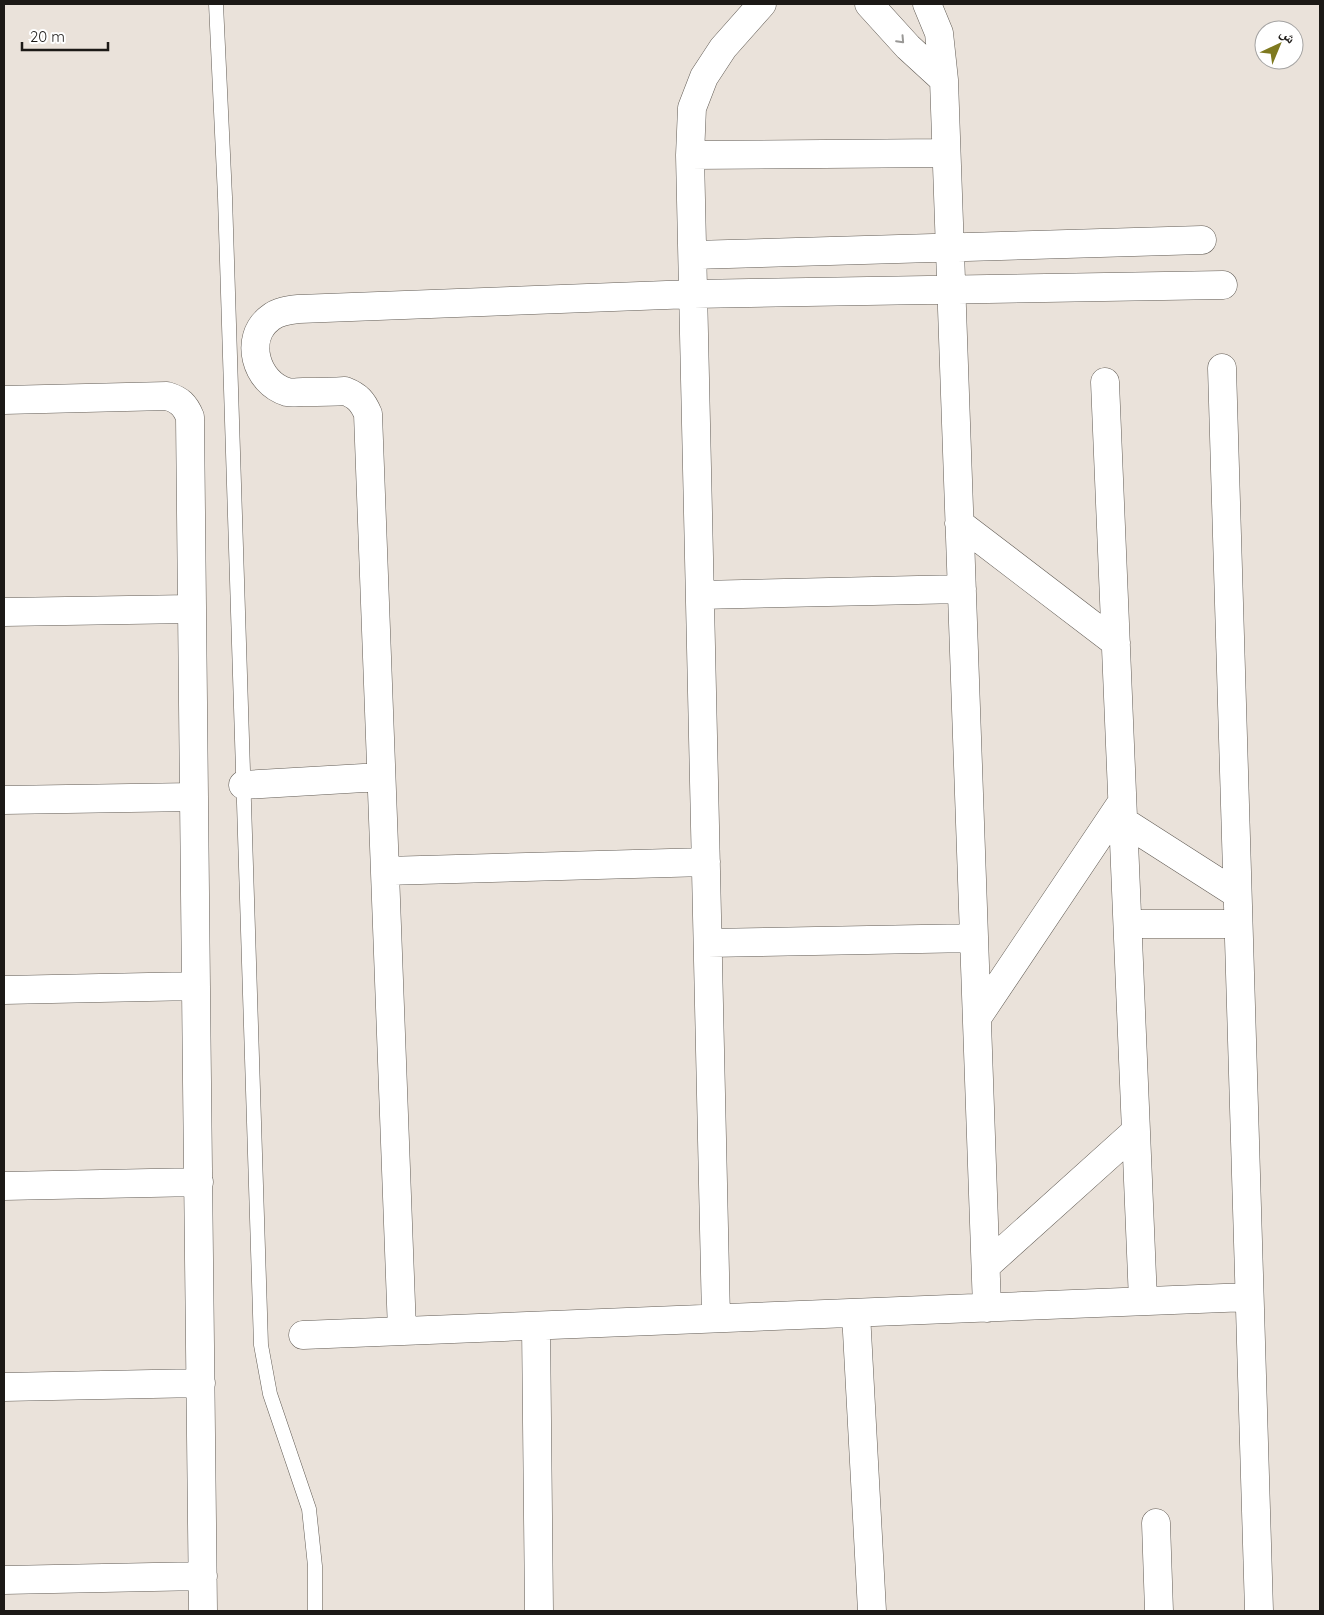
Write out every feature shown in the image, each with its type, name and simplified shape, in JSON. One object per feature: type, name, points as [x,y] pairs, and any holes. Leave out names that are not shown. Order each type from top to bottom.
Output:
[{"type":"street","points":[[716,1318],[690,155],[692,108],[704,77],[723,48],[762,4]]},
{"type":"street","points":[[869,4],[908,47],[944,80]]},
{"type":"street","points":[[928,4],[939,33],[944,80],[988,1308]]},
{"type":"street","points":[[690,155],[946,153]]},
{"type":"street","points":[[693,255],[1202,240]]},
{"type":"street","points":[[402,1331],[368,414],[360,399],[354,394],[345,392],[288,392],[269,382],[259,370],[255,350],[259,331],[269,318],[284,311],[299,309],[694,294],[1222,285]]},
{"type":"street","points":[[1222,368],[1258,1611]]},
{"type":"street","points":[[1105,382],[1143,1301]]},
{"type":"street","points":[[4,400],[167,396],[177,399],[185,406],[190,417],[190,609],[199,1182],[203,1611]]},
{"type":"street","points":[[960,523],[1116,643]]},
{"type":"street","points":[[700,595],[962,589]]},
{"type":"street","points":[[4,612],[190,609]]},
{"type":"street","points":[[243,785],[381,777]]},
{"type":"street","points":[[4,800],[193,797]]},
{"type":"street","points":[[1123,811],[1237,894]]},
{"type":"street","points":[[977,1018],[1123,811]]},
{"type":"street","points":[[385,871],[706,862]]},
{"type":"street","points":[[1128,924],[1238,924]]},
{"type":"street","points":[[708,943],[974,938]]},
{"type":"street","points":[[4,990],[196,986]]},
{"type":"street","points":[[986,1266],[1136,1130]]},
{"type":"street","points":[[4,1186],[199,1182]]},
{"type":"street","points":[[303,1334],[1250,1297]]},
{"type":"street","points":[[856,1313],[872,1611]]},
{"type":"street","points":[[536,1326],[539,1611]]},
{"type":"street","points":[[4,1388],[201,1383]]},
{"type":"street","points":[[1156,1524],[1159,1611]]},
{"type":"street","points":[[4,1580],[203,1576]]},
{"type":"lane","points":[[216,4],[225,197],[261,1345],[270,1394],[309,1509],[315,1566],[315,1611]]}]
